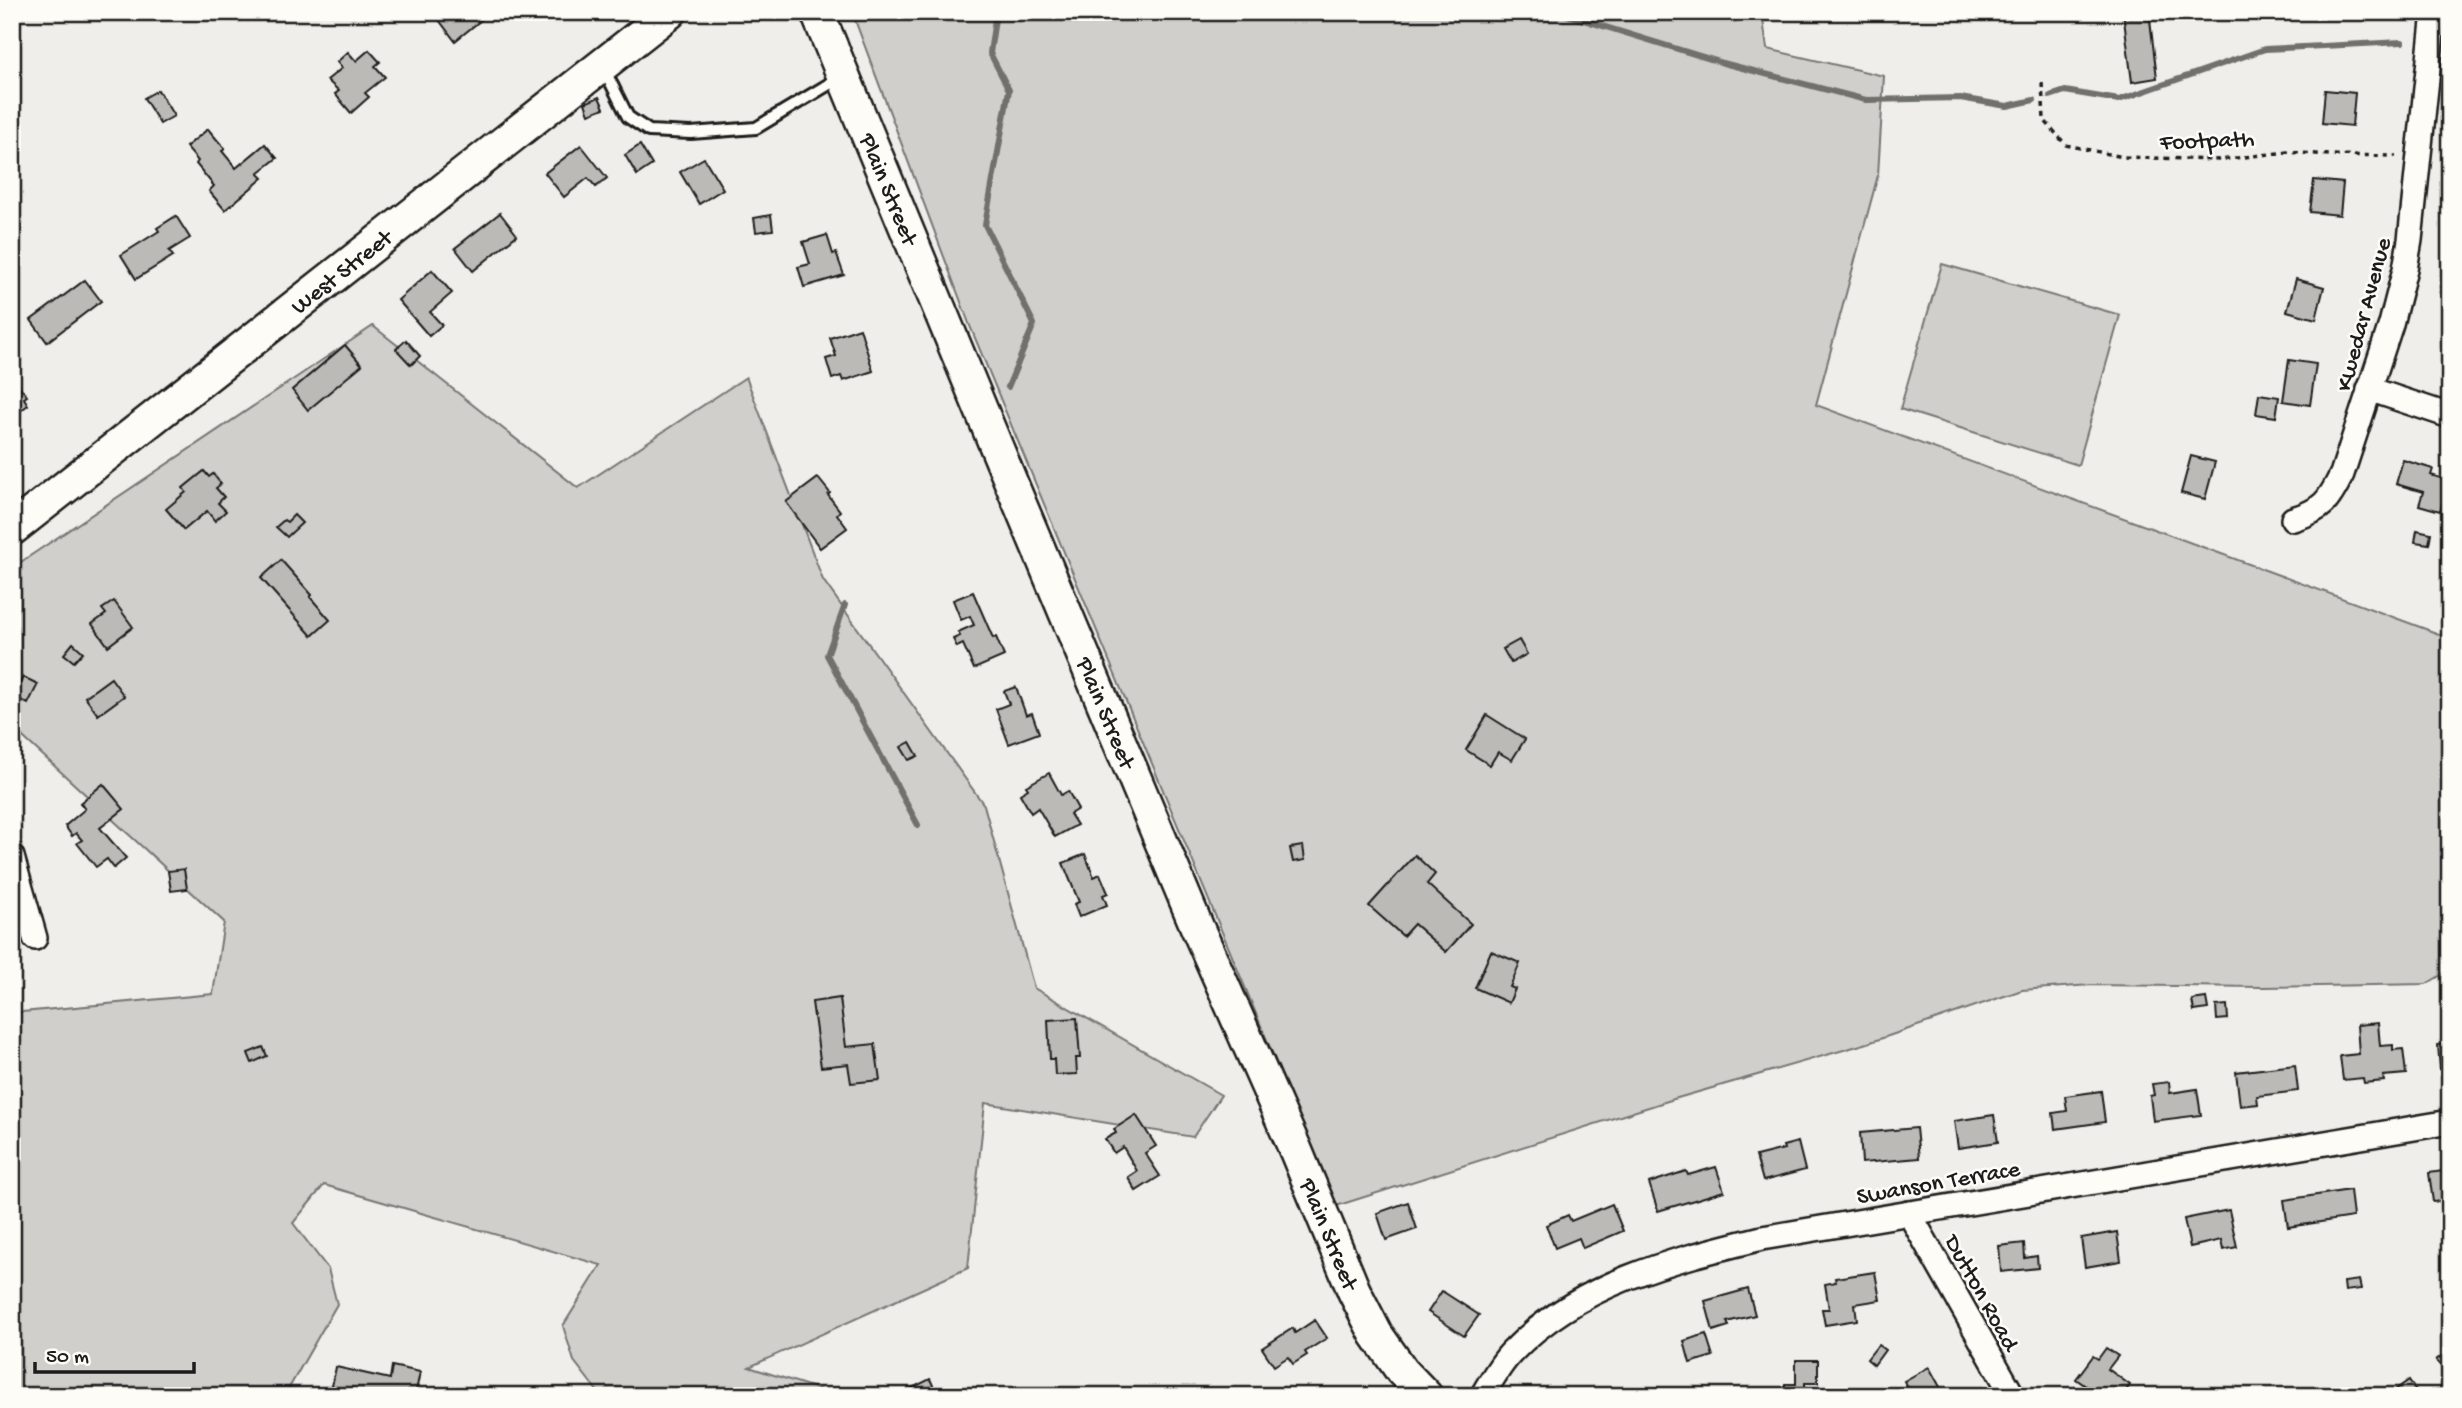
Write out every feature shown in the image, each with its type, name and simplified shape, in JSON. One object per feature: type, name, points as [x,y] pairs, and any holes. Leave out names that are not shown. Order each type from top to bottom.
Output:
[{"type":"street","name":"West Street","points":[[12,529],[670,12]]},
{"type":"street","name":"Plain Street","points":[[817,12],[1197,927],[1296,1151],[1354,1291],[1376,1334],[1402,1371],[1426,1396]]},
{"type":"street","name":"Kwedar Avenue","points":[[2293,519],[2322,507],[2332,495],[2342,474],[2391,324],[2410,240],[2434,12]]},
{"type":"street","points":[[2369,389],[2450,416]]},
{"type":"street","points":[[12,857],[35,939]]},
{"type":"street","name":"Swanson Terrace","points":[[1482,1396],[1511,1352],[1549,1321],[1597,1290],[1653,1267],[1716,1249],[1762,1238],[2450,1122]]},
{"type":"street","name":"Dutton Road","points":[[1909,1213],[2013,1396]]},
{"type":"lane","points":[[603,66],[628,117],[649,131],[691,133],[756,128],[844,75]]},
{"type":"path","name":"Footpath","points":[[2042,83],[2044,120],[2066,145],[2123,157],[2219,160],[2287,152],[2419,157]]},
{"type":"shaded area","points":[[852,12],[1762,12],[1767,49],[1884,76],[1878,175],[1816,405],[2450,638],[2450,970],[2426,984],[2263,987],[2091,985],[2022,990],[1868,1043],[1674,1099],[1336,1206],[970,326]]},
{"type":"shaded area","points":[[1942,264],[2120,315],[2078,465],[1900,409]]},
{"type":"shaded area","points":[[373,326],[578,488],[746,377],[823,580],[984,805],[1034,988],[1221,1095],[1193,1137],[985,1103],[968,1268],[749,1367],[821,1390],[823,1396],[601,1396],[574,1361],[563,1326],[601,1265],[324,1185],[293,1223],[328,1269],[337,1304],[287,1396],[12,1396],[12,1013],[213,994],[224,922],[12,727],[12,568]]},
{"type":"building","points":[[433,12],[491,12],[455,41]]},
{"type":"building","points":[[2123,12],[2149,12],[2157,78],[2132,82]]},
{"type":"building","points":[[369,50],[380,62],[375,66],[385,77],[365,93],[369,97],[351,113],[335,94],[339,91],[327,80],[342,68],[337,62],[348,52],[356,61]]},
{"type":"building","points":[[158,90],[174,116],[160,124],[144,98]]},
{"type":"building","points":[[2325,90],[2355,93],[2352,126],[2322,123]]},
{"type":"building","points":[[599,97],[604,108],[589,114],[585,103]]},
{"type":"building","points":[[208,129],[225,149],[222,151],[236,168],[265,144],[277,158],[258,173],[263,178],[225,210],[209,191],[214,186],[186,147]]},
{"type":"building","points":[[581,145],[607,178],[596,187],[588,178],[564,197],[545,173]]},
{"type":"building","points":[[640,145],[652,165],[637,175],[625,155]]},
{"type":"building","points":[[704,158],[723,189],[699,204],[680,172]]},
{"type":"building","points":[[2314,180],[2343,183],[2340,215],[2310,212]]},
{"type":"building","points":[[500,213],[517,235],[473,271],[455,248]]},
{"type":"building","points":[[771,215],[773,230],[756,232],[754,218]]},
{"type":"building","points":[[176,216],[190,238],[169,251],[173,256],[136,279],[121,255],[159,231],[157,228]]},
{"type":"building","points":[[827,235],[844,275],[804,287],[798,267],[810,264],[803,242]]},
{"type":"building","points":[[432,270],[452,293],[430,312],[442,325],[429,336],[398,300]]},
{"type":"building","points":[[2296,279],[2324,287],[2316,319],[2287,311]]},
{"type":"building","points":[[85,280],[101,301],[47,342],[31,320]]},
{"type":"building","points":[[860,328],[873,371],[843,381],[841,376],[832,379],[826,359],[836,356],[830,338]]},
{"type":"building","points":[[406,340],[420,356],[411,365],[396,349]]},
{"type":"building","points":[[345,345],[362,365],[308,410],[292,390]]},
{"type":"building","points":[[2289,360],[2316,364],[2310,405],[2283,401]]},
{"type":"building","points":[[12,377],[27,396],[24,398],[28,405],[12,417]]},
{"type":"building","points":[[2259,394],[2279,397],[2276,417],[2256,414]]},
{"type":"building","points":[[2191,456],[2215,462],[2205,499],[2181,493]]},
{"type":"building","points":[[2403,460],[2433,469],[2431,475],[2450,481],[2440,511],[2419,505],[2423,492],[2396,484]]},
{"type":"building","points":[[204,471],[209,477],[213,474],[221,484],[216,488],[224,497],[218,503],[226,511],[215,521],[207,511],[184,530],[166,509],[186,492],[183,488]]},
{"type":"building","points":[[818,478],[830,493],[828,495],[840,511],[837,514],[847,528],[820,548],[786,502]]},
{"type":"building","points":[[294,515],[302,523],[287,537],[276,527]]},
{"type":"building","points":[[2417,530],[2431,533],[2429,544],[2415,542]]},
{"type":"building","points":[[281,560],[330,620],[312,636],[261,578]]},
{"type":"building","points":[[973,592],[1004,656],[974,669],[963,644],[957,647],[953,639],[960,636],[958,632],[974,625],[970,616],[961,620],[953,600]]},
{"type":"building","points":[[114,601],[133,627],[108,646],[92,624],[106,614],[102,609]]},
{"type":"building","points":[[1519,640],[1527,654],[1511,663],[1503,649]]},
{"type":"building","points":[[73,643],[83,652],[74,662],[64,654]]},
{"type":"building","points":[[23,677],[38,684],[28,704],[13,696]]},
{"type":"building","points":[[111,678],[124,696],[98,715],[85,697]]},
{"type":"building","points":[[1016,687],[1026,715],[1032,713],[1039,733],[1009,744],[996,709],[1009,704],[1004,691]]},
{"type":"building","points":[[1487,715],[1525,739],[1512,760],[1498,752],[1490,765],[1466,750]]},
{"type":"building","points":[[910,742],[918,756],[909,760],[901,747]]},
{"type":"building","points":[[1049,773],[1061,795],[1068,791],[1078,809],[1070,814],[1077,825],[1055,837],[1038,808],[1031,813],[1020,794],[1028,789],[1026,786]]},
{"type":"building","points":[[103,784],[124,809],[100,828],[126,858],[114,868],[107,859],[96,867],[77,843],[82,840],[76,833],[72,836],[65,826],[85,809],[80,803]]},
{"type":"building","points":[[1303,846],[1305,860],[1293,862],[1290,848]]},
{"type":"building","points":[[1085,854],[1094,877],[1100,874],[1108,893],[1103,895],[1107,905],[1079,917],[1074,904],[1079,902],[1063,863]]},
{"type":"building","points":[[1415,855],[1435,874],[1427,884],[1471,924],[1446,952],[1414,924],[1403,936],[1369,906]]},
{"type":"building","points":[[184,869],[187,889],[171,891],[168,871]]},
{"type":"building","points":[[1491,951],[1520,963],[1510,987],[1515,989],[1509,1003],[1475,988]]},
{"type":"building","points":[[840,998],[846,1047],[875,1044],[880,1080],[851,1083],[848,1064],[821,1067],[812,1002]]},
{"type":"building","points":[[2206,998],[2208,1009],[2194,1011],[2192,1000]]},
{"type":"building","points":[[2227,1005],[2228,1019],[2217,1020],[2216,1006]]},
{"type":"building","points":[[1077,1018],[1080,1058],[1076,1058],[1077,1074],[1055,1075],[1054,1059],[1050,1059],[1048,1020]]},
{"type":"building","points":[[2378,1023],[2380,1046],[2393,1045],[2393,1050],[2403,1049],[2406,1074],[2383,1076],[2384,1081],[2364,1083],[2363,1078],[2343,1080],[2340,1056],[2359,1054],[2357,1025]]},
{"type":"building","points":[[2450,1043],[2450,1069],[2440,1070],[2438,1045]]},
{"type":"building","points":[[263,1047],[267,1056],[252,1063],[248,1053]]},
{"type":"building","points":[[2295,1065],[2298,1091],[2257,1096],[2258,1104],[2240,1106],[2236,1072]]},
{"type":"building","points":[[2169,1082],[2170,1093],[2197,1089],[2201,1115],[2153,1121],[2150,1096],[2154,1095],[2152,1084]]},
{"type":"building","points":[[2101,1091],[2105,1122],[2055,1129],[2053,1113],[2067,1111],[2065,1096]]},
{"type":"building","points":[[1136,1115],[1156,1146],[1145,1153],[1160,1176],[1136,1191],[1128,1177],[1137,1171],[1123,1147],[1114,1153],[1105,1139],[1116,1133],[1114,1129]]},
{"type":"building","points":[[1994,1115],[1998,1142],[1958,1148],[1954,1121]]},
{"type":"building","points":[[1916,1128],[1919,1158],[1862,1163],[1860,1133]]},
{"type":"building","points":[[1798,1142],[1805,1170],[1763,1181],[1756,1156],[1784,1149],[1783,1146]]},
{"type":"building","points":[[1716,1167],[1724,1191],[1658,1211],[1649,1183],[1686,1171],[1688,1175]]},
{"type":"building","points":[[2450,1170],[2450,1200],[2433,1202],[2429,1173]]},
{"type":"building","points":[[2350,1190],[2353,1217],[2288,1227],[2284,1200]]},
{"type":"building","points":[[1408,1202],[1417,1229],[1386,1240],[1377,1213]]},
{"type":"building","points":[[1612,1204],[1623,1231],[1583,1248],[1579,1238],[1555,1248],[1546,1225],[1568,1215],[1571,1221]]},
{"type":"building","points":[[2229,1210],[2237,1247],[2223,1250],[2221,1240],[2190,1247],[2184,1219]]},
{"type":"building","points":[[2117,1232],[2121,1261],[2085,1267],[2081,1238]]},
{"type":"building","points":[[2024,1243],[2025,1258],[2037,1256],[2038,1268],[2001,1272],[1999,1246]]},
{"type":"building","points":[[1875,1272],[1880,1300],[1855,1304],[1857,1320],[1825,1325],[1822,1309],[1829,1309],[1825,1284],[1836,1282],[1835,1278]]},
{"type":"building","points":[[2359,1280],[2361,1289],[2345,1291],[2344,1282]]},
{"type":"building","points":[[1748,1289],[1755,1315],[1727,1322],[1729,1326],[1713,1331],[1705,1301]]},
{"type":"building","points":[[1442,1291],[1479,1315],[1464,1336],[1428,1312]]},
{"type":"building","points":[[1315,1320],[1327,1338],[1305,1352],[1307,1355],[1293,1364],[1288,1357],[1274,1366],[1262,1348],[1293,1328],[1295,1333]]},
{"type":"building","points":[[1706,1334],[1713,1356],[1690,1363],[1684,1341]]},
{"type":"building","points":[[1878,1345],[1885,1350],[1874,1365],[1867,1359]]},
{"type":"building","points":[[2106,1348],[2118,1356],[2108,1369],[2130,1385],[2122,1396],[2100,1396],[2076,1379],[2093,1356],[2098,1359]]},
{"type":"building","points":[[2450,1350],[2450,1367],[2445,1371],[2436,1360]]},
{"type":"building","points":[[1796,1360],[1818,1360],[1818,1383],[1805,1383],[1805,1392],[1785,1392],[1785,1384],[1796,1384]]},
{"type":"building","points":[[392,1366],[420,1372],[415,1396],[330,1396],[336,1367],[390,1379]]},
{"type":"building","points":[[1929,1367],[1945,1396],[1913,1396],[1904,1381]]},
{"type":"building","points":[[930,1379],[938,1396],[908,1396],[906,1391]]},
{"type":"building","points":[[2409,1380],[2420,1396],[2387,1396]]},
{"type":"waterway","points":[[996,12],[990,53],[1009,90],[985,225],[1034,324],[1008,387]]},
{"type":"waterway","points":[[1557,12],[1723,63],[1866,100],[1960,98],[2007,106],[2034,100]]},
{"type":"waterway","points":[[2050,96],[2065,91],[2119,100],[2265,49],[2402,42]]},
{"type":"waterway","points":[[845,605],[827,655],[918,825]]}]
